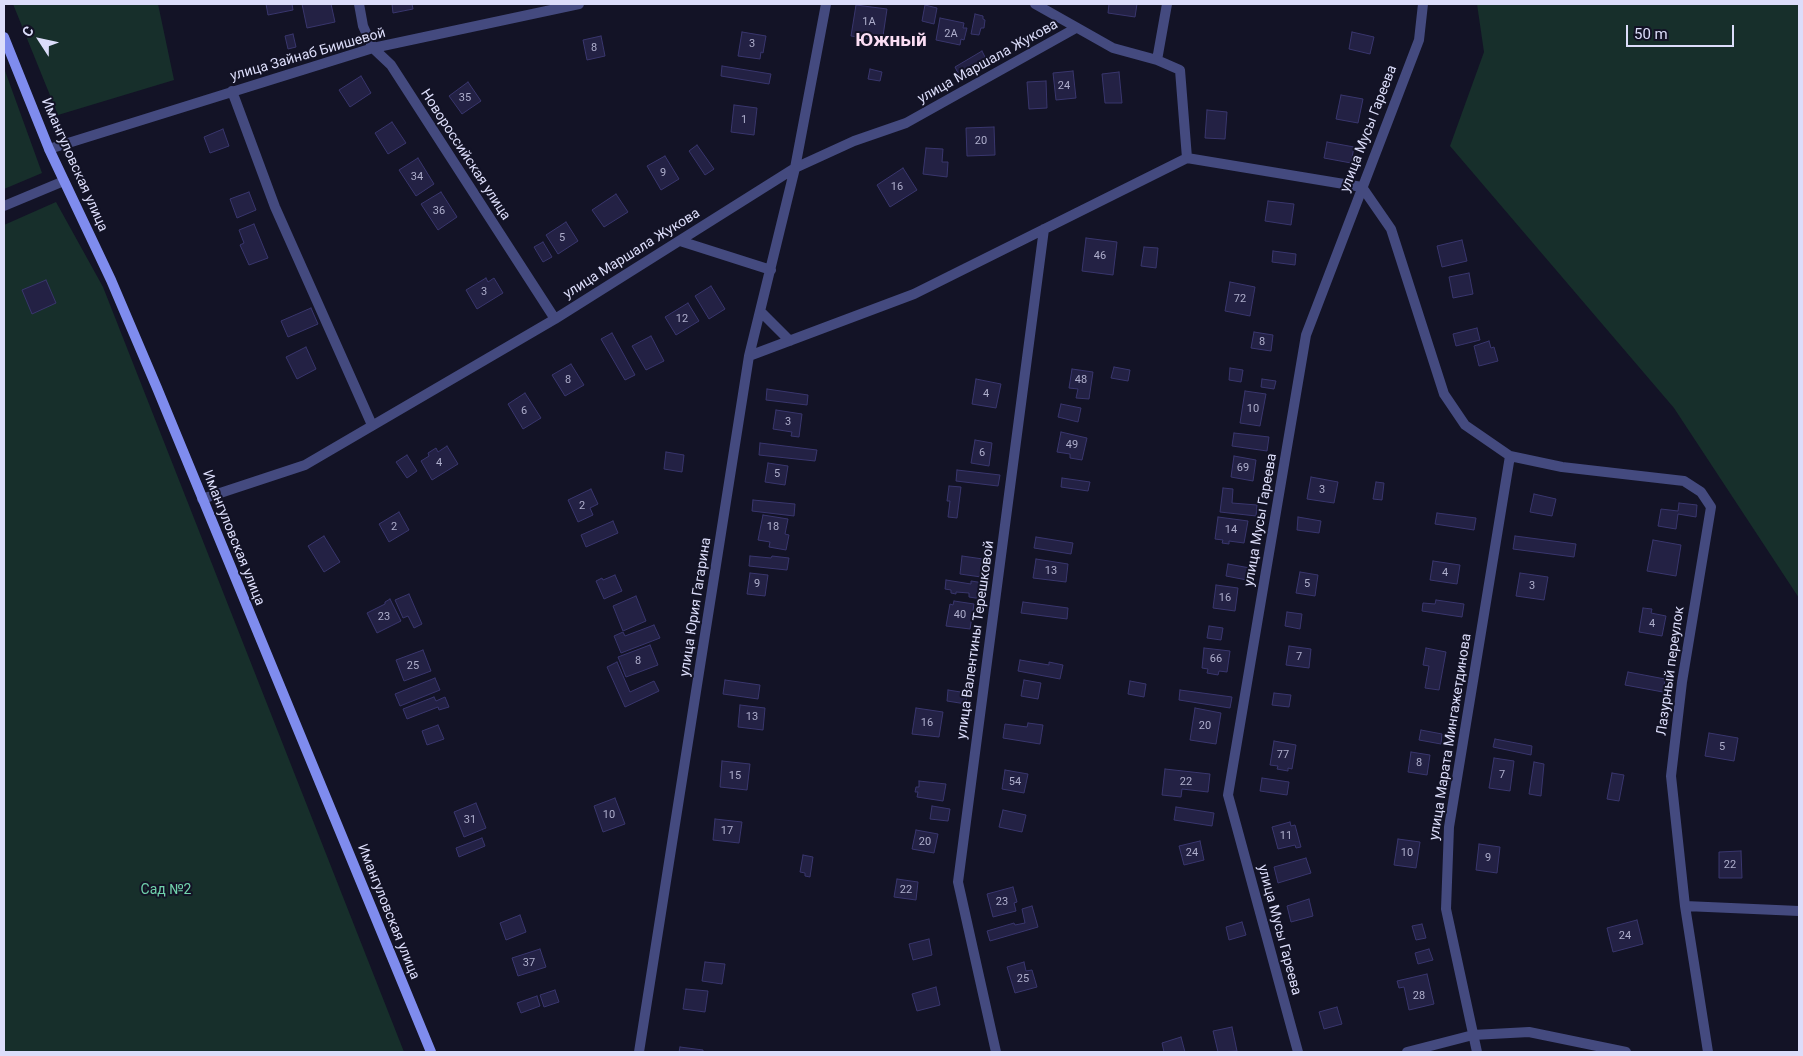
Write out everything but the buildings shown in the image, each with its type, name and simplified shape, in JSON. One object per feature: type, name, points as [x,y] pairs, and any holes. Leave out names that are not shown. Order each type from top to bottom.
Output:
[{"type":"street","name":"Новороссийская улица","points":[[359,4],[363,26],[373,48],[391,65],[555,319]]},
{"type":"street","name":"улица Зайнаб Биишевой","points":[[50,150],[373,48],[579,4]]},
{"type":"street","name":"улица Юрия Гагарина","points":[[639,1052],[749,356],[795,168],[826,4]]},
{"type":"street","points":[[1035,4],[1113,48],[1157,60],[1180,70],[1187,158]]},
{"type":"street","points":[[1157,60],[1167,4]]},
{"type":"street","name":"улица Мусы Гареева","points":[[1298,1052],[1228,795],[1306,335],[1419,40],[1424,4]]},
{"type":"street","name":"улица Маршала Жукова","points":[[202,499],[305,465],[555,319],[795,168],[854,141],[906,123],[1076,28]]},
{"type":"street","name":"Имангуловская улица","points":[[4,37],[50,150],[111,280],[431,1052]]},
{"type":"street","points":[[232,92],[275,207],[372,425]]},
{"type":"street","points":[[749,356],[914,294],[1187,158],[1362,187],[1391,229],[1444,394],[1465,425],[1510,456]]},
{"type":"street","points":[[4,206],[64,181]]},
{"type":"street","name":"улица Валентины Терешковой","points":[[996,1052],[958,882],[1044,229]]},
{"type":"street","points":[[680,241],[770,270]]},
{"type":"street","points":[[760,311],[790,340]]},
{"type":"street","name":"Лазурный переулок","points":[[1510,456],[1562,467],[1684,481],[1701,492],[1711,507],[1682,682],[1670,776],[1685,906],[1708,1052]]},
{"type":"street","name":"улица Марата Мингажетдинова","points":[[1477,1052],[1446,909],[1448,827],[1510,456]]},
{"type":"street","points":[[1685,906],[1799,911]]},
{"type":"street","points":[[1407,1052],[1472,1035],[1529,1032],[1626,1052]]},
{"type":"green space","points":[[13,4],[158,4],[174,80],[58,115]]},
{"type":"green space","points":[[1477,4],[1799,4],[1799,598],[1674,408],[1450,146],[1484,52]]},
{"type":"green space","points":[[4,68],[42,173],[4,189]]},
{"type":"green space","name":"Сад №2","points":[[56,202],[103,287],[404,1052],[4,1052],[4,225]]},
{"type":"district","name":"Южный","points":[[891,41]]}]
